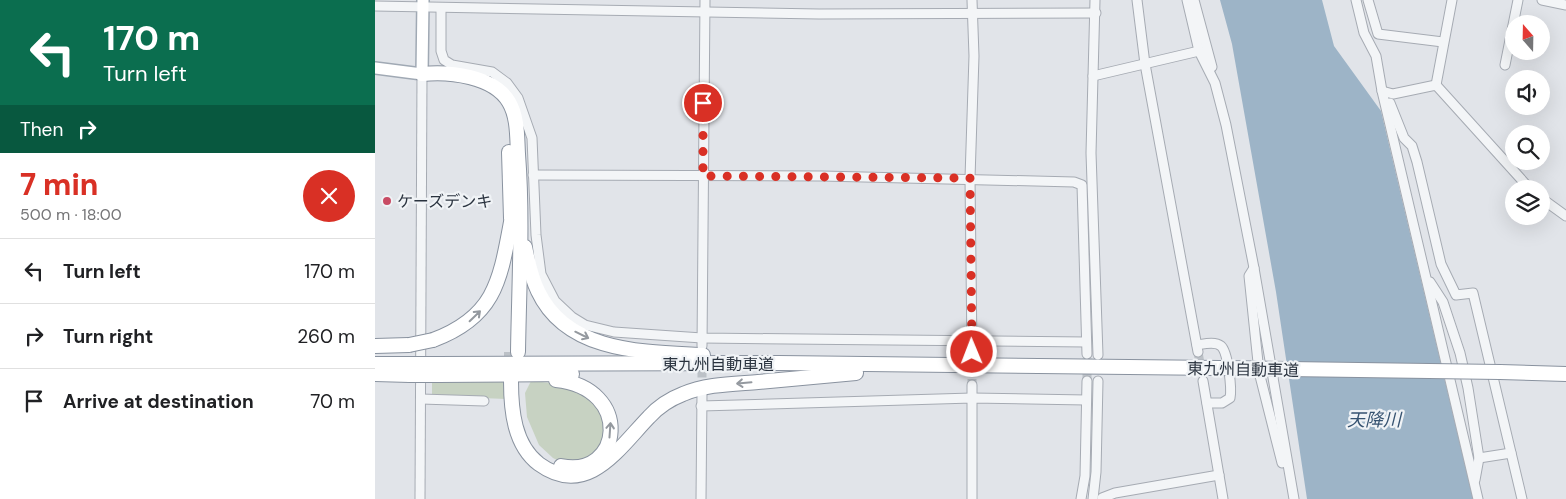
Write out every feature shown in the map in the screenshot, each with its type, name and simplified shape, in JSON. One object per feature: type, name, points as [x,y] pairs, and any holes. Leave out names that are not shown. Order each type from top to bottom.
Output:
[{"type":"highway","points":[[375,346],[409,345],[433,340],[463,326],[479,312],[489,299],[501,275],[515,222],[520,184],[516,121],[509,102],[490,84],[436,72],[422,74]]},
{"type":"highway","points":[[515,222],[537,290],[556,316],[576,333],[587,338],[632,350],[724,356],[779,363]]},
{"type":"highway","points":[[515,222],[514,421],[523,445],[536,462],[546,470],[567,477],[581,476],[605,465],[659,408],[683,394],[698,389],[857,373],[1002,367]]},
{"type":"highway","name":"東九州自動車道","points":[[515,368],[779,363],[921,367]]},
{"type":"highway","points":[[375,364],[410,370]]},
{"type":"highway","points":[[375,374],[410,370],[515,368]]},
{"type":"highway","points":[[437,370],[480,375],[560,380],[582,386],[594,393],[606,408],[611,426],[610,438],[599,456],[582,466],[569,468],[556,465],[542,456],[534,447],[524,427],[519,404],[515,368]]},
{"type":"highway","points":[[480,375],[515,368]]},
{"type":"highway","name":"東九州自動車道","points":[[515,368],[1219,368],[1566,374]]},
{"type":"main road","points":[[375,68],[422,74],[423,4]]},
{"type":"street","points":[[702,342],[705,0]]},
{"type":"street","points":[[972,0],[970,178],[972,347]]},
{"type":"street","points":[[441,8],[441,51],[444,60],[452,64],[492,72],[507,83],[518,98],[531,133],[539,267],[547,288],[560,307],[578,321],[599,330],[702,342],[1086,349],[1098,353],[1091,153],[1095,0]]},
{"type":"street","points":[[1137,0],[1145,64],[1198,349],[1215,344],[1221,346],[1229,372],[1230,398],[1222,403],[1207,403]]},
{"type":"street","points":[[1187,0],[1199,51],[1215,83]]},
{"type":"street","points":[[1194,0],[1226,125],[1254,268],[1275,399],[1293,494]]},
{"type":"street","points":[[1356,0],[1364,33],[1375,56],[1386,100],[1478,499]]},
{"type":"street","points":[[1368,0],[1378,34],[1443,42]]},
{"type":"street","points":[[1453,0],[1443,42],[1437,84],[1522,180]]},
{"type":"street","points":[[1505,65],[1517,0]]},
{"type":"street","points":[[1542,0],[1566,5]]},
{"type":"street","points":[[375,6],[423,4],[441,8],[819,14],[1096,13]]},
{"type":"street","points":[[1093,76],[1199,51]]},
{"type":"street","points":[[420,499],[422,74]]},
{"type":"street","points":[[1382,90],[1393,94],[1437,84]]},
{"type":"street","points":[[1386,100],[1391,104],[1404,138],[1412,146],[1441,264],[1456,295],[1473,293],[1522,499]]},
{"type":"street","points":[[533,175],[970,178],[1074,182],[1082,185],[1086,349]]},
{"type":"street","points":[[1550,204],[1566,216]]},
{"type":"street","points":[[1425,275],[1443,302],[1459,353],[1479,458],[1474,485]]},
{"type":"street","points":[[1093,499],[1096,472],[1098,381]]},
{"type":"street","points":[[1081,499],[1085,476],[1087,382]]},
{"type":"street","points":[[1203,382],[1223,499]]},
{"type":"street","points":[[972,385],[972,499]]},
{"type":"street","points":[[701,499],[702,394]]},
{"type":"street","points":[[701,406],[972,398],[1086,400]]},
{"type":"street","points":[[421,399],[484,401]]},
{"type":"street","points":[[1479,458],[1511,453]]},
{"type":"street","points":[[1096,472],[1102,499],[1115,493],[1219,475]]},
{"type":"green space","points":[[432,380],[505,382],[506,399],[432,396]]},
{"type":"green space","points":[[531,381],[552,383],[592,398],[607,426],[599,450],[583,461],[559,461],[539,445],[527,417],[525,393]]},
{"type":"water","name":"天降川","points":[[1220,0],[1322,0],[1334,46],[1381,111],[1473,499],[1307,499],[1276,292],[1232,44]]},
{"type":"tunnel","points":[[511,352],[511,375]]},
{"type":"tunnel","points":[[972,352],[972,385]]},
{"type":"tunnel","points":[[1198,352],[1203,381]]},
{"type":"tunnel","points":[[1087,354],[1087,381]]},
{"type":"tunnel","points":[[702,359],[702,391]]},
{"type":"place","name":"ケーズデンキ","points":[[387,201]]},
{"type":"route","points":[[703,103],[703,176],[970,178],[972,352]]}]
